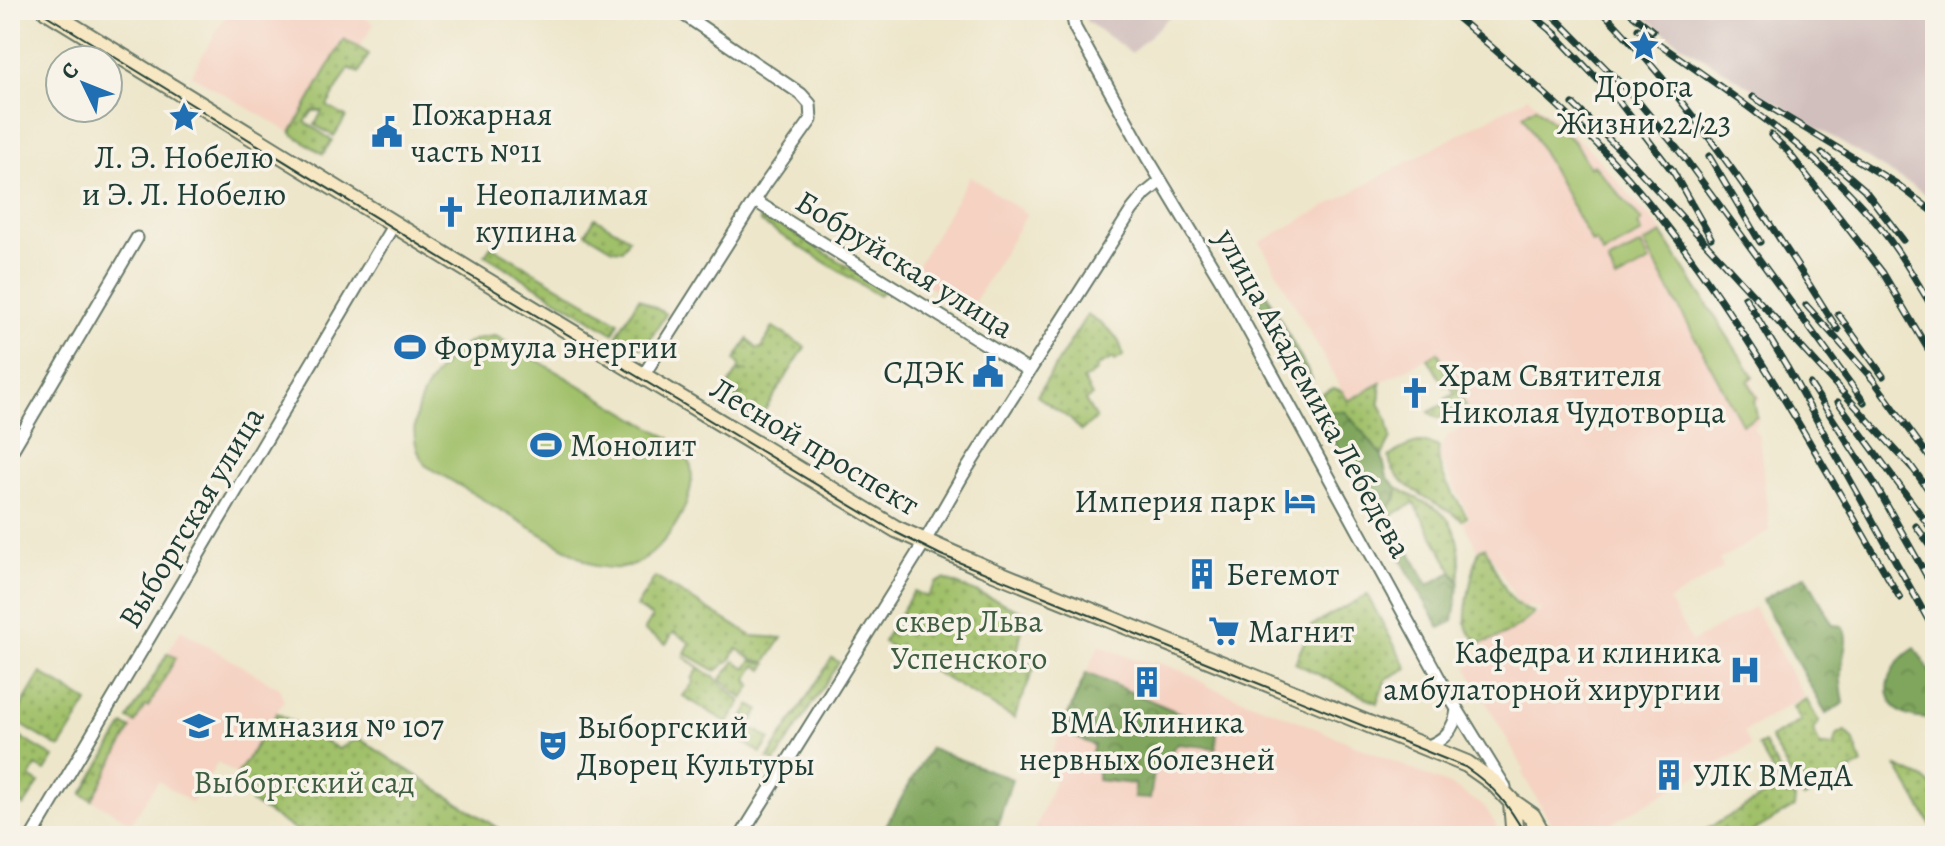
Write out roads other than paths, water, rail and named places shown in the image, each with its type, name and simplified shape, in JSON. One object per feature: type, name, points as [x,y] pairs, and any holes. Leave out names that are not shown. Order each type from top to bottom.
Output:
[{"type":"main road","name":"Лесной проспект","points":[[46,10],[896,529],[1467,764],[1494,783],[1512,802]]},
{"type":"main road","name":"улица Академика Лебедева","points":[[1512,802],[1514,827],[1519,836]]},
{"type":"main road","name":"улица Академика Лебедева","points":[[1512,802],[1532,816],[1543,836]]},
{"type":"street","name":"Бобруйская улица","points":[[643,376],[811,120],[810,104],[801,94],[677,10]]},
{"type":"street","name":"улица Академика Лебедева","points":[[1075,10],[1075,28],[1222,282],[1457,710],[1512,802]]},
{"type":"street","points":[[741,836],[924,543],[935,520],[1132,210],[1161,181]]},
{"type":"street","name":"Бобруйская улица","points":[[755,201],[1029,371]]},
{"type":"street","name":"Выборгская улица","points":[[32,836],[394,224]]},
{"type":"street","points":[[10,454],[137,238]]},
{"type":"street","points":[[1425,747],[1438,743],[1448,734],[1456,722],[1457,710]]},
{"type":"tram line","points":[[38,10],[895,532],[941,555],[1465,767],[1500,797],[1526,836]]},
{"type":"railway","points":[[1448,10],[1528,78],[1603,150],[1685,249],[1782,396],[1900,598]]},
{"type":"railway","points":[[1527,10],[1557,35]]},
{"type":"railway","points":[[1548,10],[1636,99],[1684,157],[1864,402]]},
{"type":"railway","points":[[1601,10],[1698,123],[1785,246],[1838,330]]},
{"type":"railway","points":[[1627,10],[1653,31]]},
{"type":"railway","points":[[1549,28],[1620,103],[1676,176]]},
{"type":"railway","points":[[1638,29],[1765,119],[1824,169],[1886,235],[1935,312]]},
{"type":"railway","points":[[1753,97],[1897,184],[1935,213]]},
{"type":"railway","points":[[1573,104],[1624,154],[1914,470]]},
{"type":"railway","points":[[1771,135],[1786,149],[1883,273],[1935,361]]},
{"type":"railway","points":[[1822,153],[1864,189],[1903,240]]},
{"type":"railway","points":[[1709,156],[1760,242]]},
{"type":"railway","points":[[1671,168],[1711,238]]},
{"type":"railway","points":[[1745,297],[1935,632]]},
{"type":"railway","points":[[1806,305],[1875,382]]},
{"type":"railway","points":[[1838,314],[1883,376]]},
{"type":"railway","points":[[1869,374],[1935,465]]},
{"type":"railway","points":[[1810,384],[1875,484],[1935,591]]},
{"type":"railway","points":[[1838,402],[1935,534]]},
{"type":"railway","points":[[1909,463],[1935,499]]},
{"type":"railway","points":[[1916,526],[1935,552]]},
{"type":"place","name":"Дорога Жизни 22/23","points":[[1644,46]]},
{"type":"place","name":"Л. Э. Нобелю и Э. Л. Нобелю","points":[[184,117]]},
{"type":"place","name":"Пожарная часть №11","points":[[387,132]]},
{"type":"place","name":"Неопалимая купина","points":[[451,212]]},
{"type":"place","name":"Формула энергии","points":[[410,347]]},
{"type":"place","name":"СДЭК","points":[[988,372]]},
{"type":"place","name":"Храм Святителя Николая Чудотворца","points":[[1415,393]]},
{"type":"place","name":"Монолит","points":[[546,445]]},
{"type":"place","name":"Империя парк","points":[[1300,501]]},
{"type":"place","name":"Бегемот","points":[[1202,574]]},
{"type":"place","name":"Магнит","points":[[1224,631]]},
{"type":"place","name":"Кафедра и клиника амбулаторной хирургии","points":[[1745,670]]},
{"type":"place","name":"ВМА Клиника нервных болезней","points":[[1147,682]]},
{"type":"place","name":"Гимназия № 107","points":[[199,726]]},
{"type":"place","name":"Выборгский Дворец Культуры","points":[[553,745]]},
{"type":"place","name":"УЛК ВМедА","points":[[1669,775]]},
{"type":"park label","name":"сквер Льва Успенского","points":[[969,640]]},
{"type":"park label","name":"Выборгский сад","points":[[304,782]]}]
